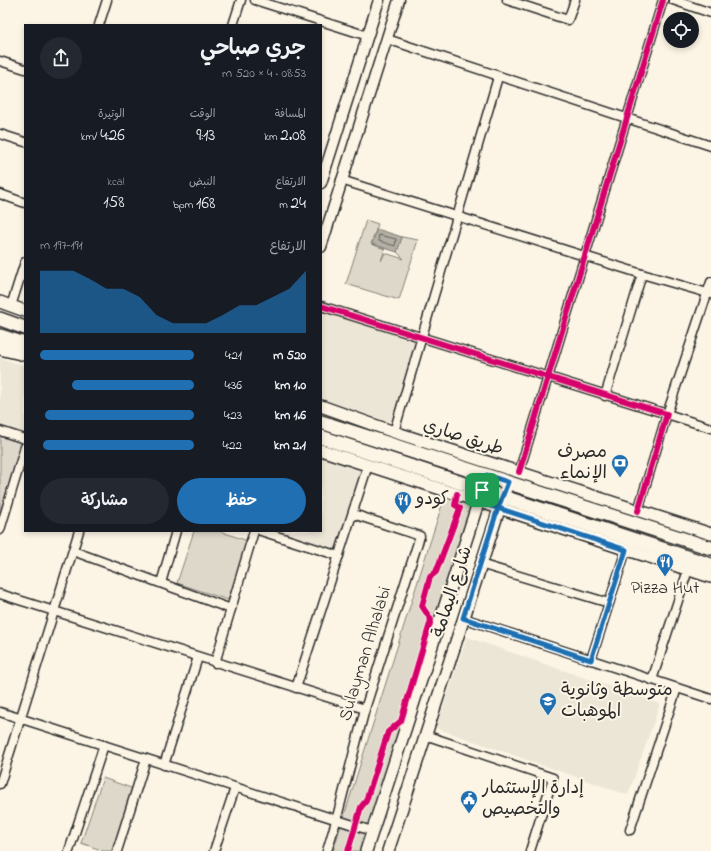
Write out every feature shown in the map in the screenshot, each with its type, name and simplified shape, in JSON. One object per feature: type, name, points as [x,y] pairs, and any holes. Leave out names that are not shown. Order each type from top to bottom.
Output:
[{"type":"main road","points":[[0,302],[24,311]]},
{"type":"main road","points":[[0,319],[24,328]]},
{"type":"main road","points":[[0,336],[24,344]]},
{"type":"main road","points":[[0,349],[24,354]]},
{"type":"main road","points":[[0,349],[24,359]]},
{"type":"main road","name":"طريق صاري","points":[[322,406],[394,432],[711,534]]},
{"type":"main road","name":"طريق صاري","points":[[322,422],[711,548]]},
{"type":"main road","points":[[322,437],[626,550],[711,577]]},
{"type":"main road","points":[[322,450],[368,465],[480,496]]},
{"type":"main road","name":"شارع اليمامة","points":[[366,851],[487,475]]},
{"type":"main road","name":"شارع اليمامة","points":[[388,851],[480,564],[508,482]]},
{"type":"main road","points":[[500,503],[711,565]]},
{"type":"street","points":[[99,24],[107,0]]},
{"type":"street","points":[[233,24],[241,0]]},
{"type":"street","points":[[255,0],[368,36]]},
{"type":"street","points":[[322,176],[324,163],[345,108],[379,0]]},
{"type":"street","points":[[322,244],[399,0]]},
{"type":"street","points":[[507,0],[568,20],[575,0]]},
{"type":"street","points":[[519,472],[663,0]]},
{"type":"street","points":[[673,0],[711,13]]},
{"type":"street","points":[[387,39],[711,146]]},
{"type":"street","points":[[0,61],[24,69]]},
{"type":"street","points":[[394,432],[498,76]]},
{"type":"street","points":[[345,108],[363,113]]},
{"type":"street","points":[[0,134],[24,142]]},
{"type":"street","points":[[341,180],[709,294]]},
{"type":"street","points":[[0,194],[24,203]]},
{"type":"street","points":[[11,306],[24,268]]},
{"type":"street","points":[[605,396],[642,274]]},
{"type":"street","points":[[638,511],[667,414],[709,294],[711,282]]},
{"type":"street","points":[[322,306],[547,378],[711,428]]},
{"type":"street","points":[[0,431],[24,439]]},
{"type":"street","points":[[0,530],[24,450]]},
{"type":"street","points":[[296,688],[368,465]]},
{"type":"street","name":"Sulayman Alhalabi","points":[[327,851],[365,709],[420,536],[353,514]]},
{"type":"street","points":[[0,784],[79,532]]},
{"type":"street","points":[[160,583],[176,532]]},
{"type":"street","points":[[215,663],[254,532]]},
{"type":"street","points":[[264,532],[339,556]]},
{"type":"street","points":[[73,550],[231,609]]},
{"type":"street","points":[[591,660],[626,550]]},
{"type":"street","points":[[480,564],[609,603]]},
{"type":"street","points":[[652,680],[688,570]]},
{"type":"street","points":[[0,594],[215,663],[365,709]]},
{"type":"street","points":[[463,618],[711,699]]},
{"type":"street","points":[[164,765],[198,657]]},
{"type":"street","points":[[630,830],[676,688]]},
{"type":"street","points":[[0,712],[336,821],[372,831]]},
{"type":"street","points":[[425,735],[553,778],[530,851]]},
{"type":"street","points":[[69,851],[104,745]]},
{"type":"street","points":[[117,851],[146,759]]},
{"type":"street","points":[[214,851],[235,788]]},
{"type":"shaded area","points":[[366,220],[378,224],[371,244],[385,249],[381,261],[385,253],[404,259],[397,252],[402,237],[418,240],[399,300],[346,284]]},
{"type":"shaded area","points":[[322,304],[419,333],[392,423],[322,399]]},
{"type":"shaded area","points":[[0,358],[24,366],[24,436],[0,428]]},
{"type":"shaded area","points":[[0,436],[23,443],[0,516]]},
{"type":"shaded area","points":[[322,452],[365,466],[337,553],[272,532],[322,532]]},
{"type":"shaded area","points":[[445,495],[467,502],[473,514],[365,851],[333,851]]},
{"type":"shaded area","points":[[194,532],[222,532],[248,541],[228,600],[177,583]]},
{"type":"shaded area","name":"متوسطة وثانوية الموهبات","points":[[467,637],[660,704],[628,795],[436,728]]},
{"type":"shaded area","points":[[103,778],[134,789],[113,851],[104,851],[81,843]]},
{"type":"water","points":[[377,229],[402,237],[397,252],[372,244]]},
{"type":"cycle path","points":[[519,472],[663,0]]},
{"type":"cycle path","points":[[322,306],[667,414],[638,511]]},
{"type":"cycle path","points":[[348,851],[361,807],[366,801],[388,732],[401,721],[431,620],[422,606],[430,577],[436,572],[460,508],[455,505],[457,494]]},
{"type":"place","name":"مصرف الإنماء","points":[[620,478]]},
{"type":"place","name":"كودو","points":[[403,515]]},
{"type":"place","name":"Pizza Hut","points":[[665,577]]},
{"type":"place","name":"متوسطة وثانوية الموهبات","points":[[548,716]]},
{"type":"place","name":"إدارة الإستثمار والتخصيص","points":[[469,814]]},
{"type":"route","points":[[482,490],[478,502],[498,508],[463,618],[591,660],[626,550],[498,508],[508,482],[487,475],[482,490]]}]
